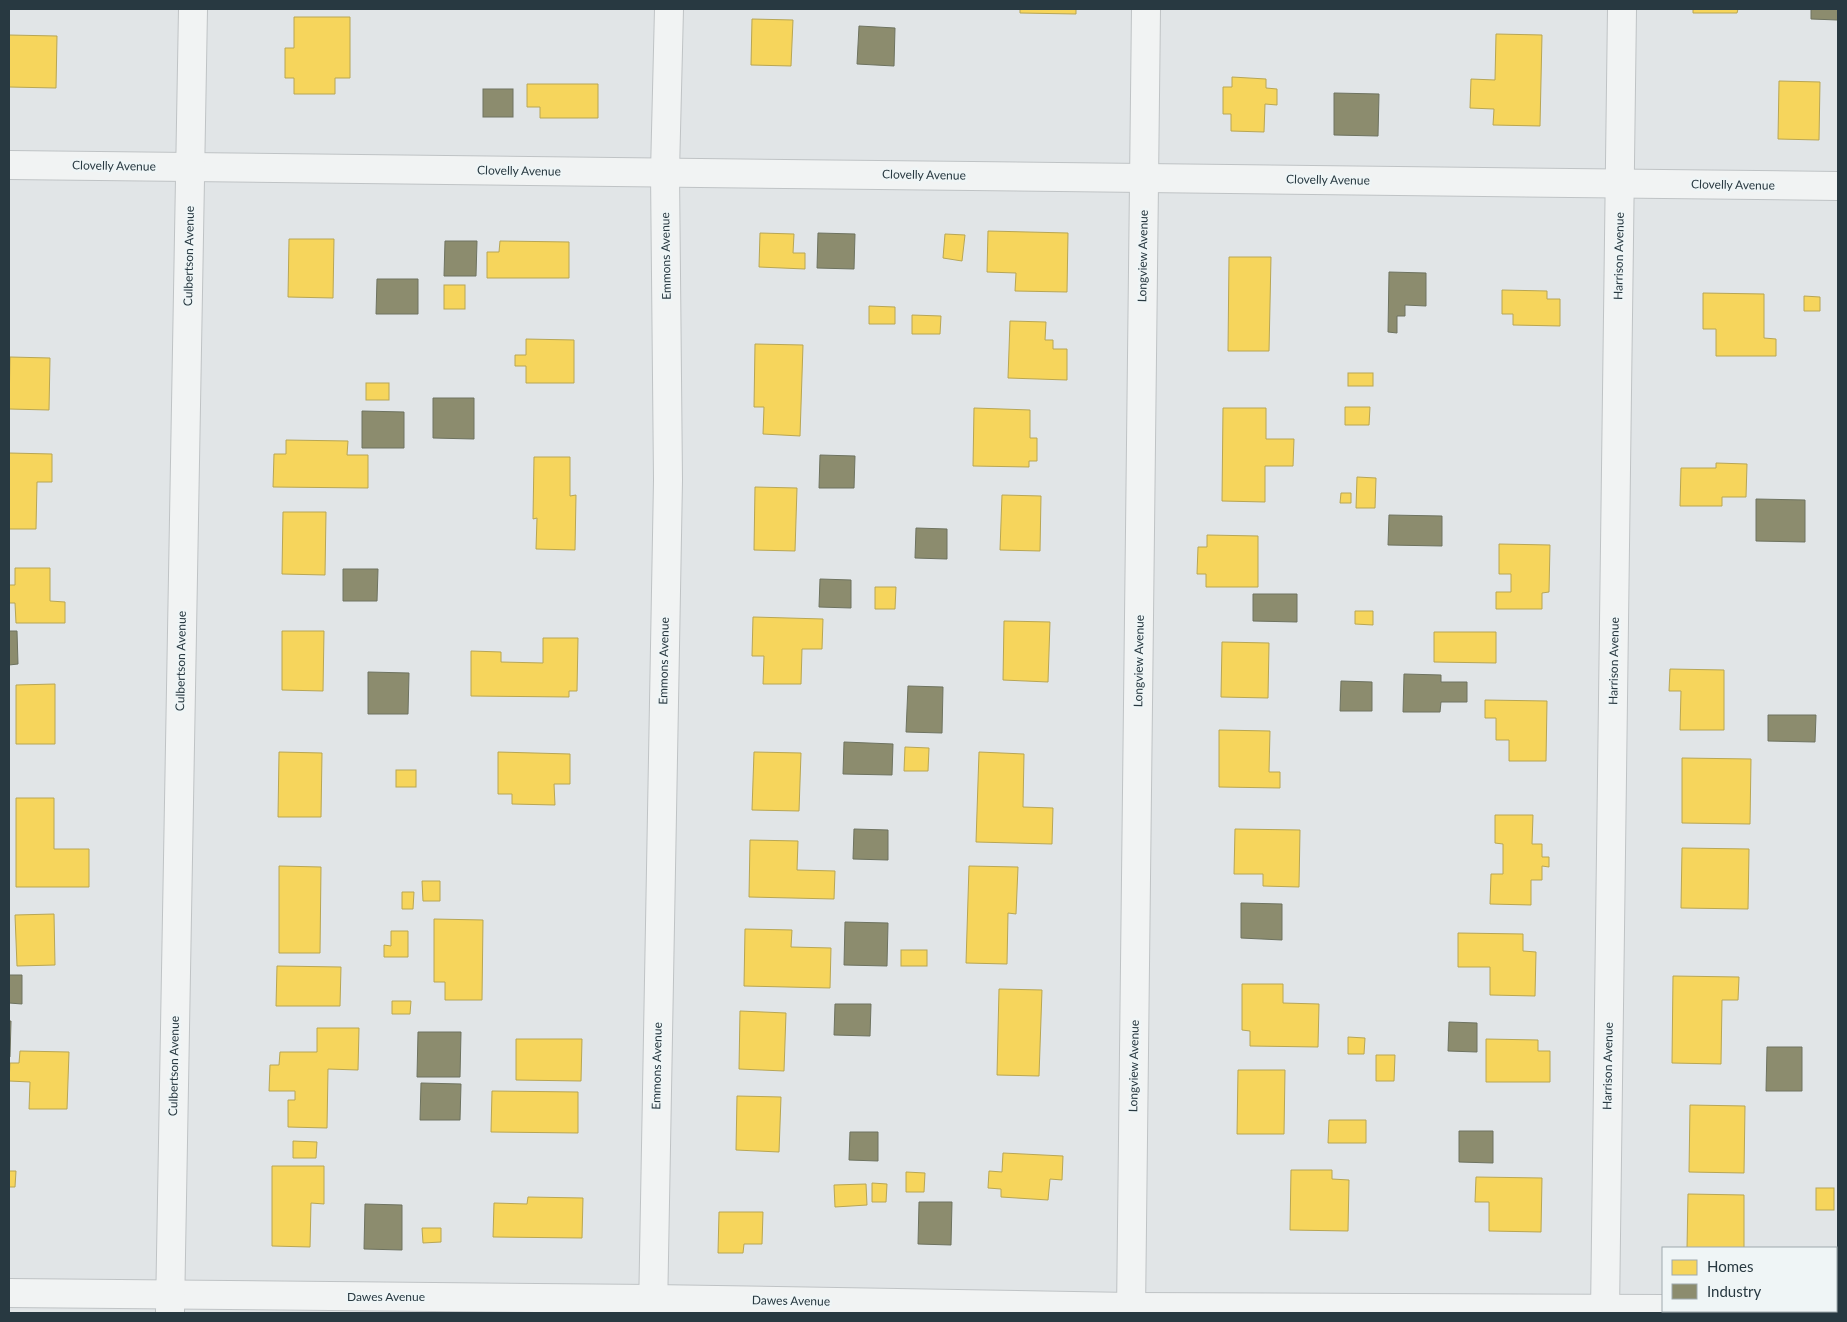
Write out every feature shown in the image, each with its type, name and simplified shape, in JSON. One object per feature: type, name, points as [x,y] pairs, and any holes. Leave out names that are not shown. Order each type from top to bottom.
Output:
[{"type":"street","name":"Culbertson Avenue","points":[[170,1304],[193,9]]},
{"type":"street","name":"Emmons Avenue","points":[[653,1306],[668,480],[665,172],[669,9]]},
{"type":"street","name":"Longview Avenue","points":[[1131,1310],[1146,9]]},
{"type":"street","name":"Harrison Avenue","points":[[1605,1311],[1622,9]]},
{"type":"street","name":"Clovelly Avenue","points":[[9,165],[1838,186]]},
{"type":"street","name":"Dawes Avenue","points":[[9,1293],[170,1304],[1131,1310],[1605,1311],[1662,1309]]},
{"type":"building: Homes","points":[[1020,9],[1076,9],[1076,14],[1020,13]]},
{"type":"building: Homes","points":[[1693,9],[1738,9],[1737,13],[1693,13]]},
{"type":"building: Homes","points":[[294,17],[350,17],[350,78],[335,78],[335,94],[294,94],[294,78],[285,78],[285,48],[294,48]]},
{"type":"building: Homes","points":[[752,19],[793,20],[791,66],[751,65]]},
{"type":"building: Homes","points":[[1496,34],[1542,35],[1540,126],[1493,125],[1494,109],[1470,108],[1471,79],[1495,80]]},
{"type":"building: Homes","points":[[9,35],[57,36],[56,88],[9,87]]},
{"type":"building: Homes","points":[[1232,77],[1266,79],[1266,88],[1277,89],[1277,105],[1265,104],[1264,132],[1231,131],[1231,114],[1223,114],[1223,87],[1232,87]]},
{"type":"building: Homes","points":[[1779,81],[1820,82],[1819,140],[1778,139]]},
{"type":"building: Homes","points":[[527,84],[598,84],[598,118],[540,118],[540,107],[527,107]]},
{"type":"building: Homes","points":[[988,231],[1068,233],[1067,292],[1015,291],[1016,273],[987,272]]},
{"type":"building: Homes","points":[[760,233],[794,234],[793,253],[805,253],[805,269],[759,267]]},
{"type":"building: Homes","points":[[945,234],[965,235],[962,261],[943,258]]},
{"type":"building: Homes","points":[[289,239],[334,239],[333,298],[288,297]]},
{"type":"building: Homes","points":[[500,241],[569,242],[569,278],[487,278],[487,252],[499,252]]},
{"type":"building: Homes","points":[[1229,257],[1271,257],[1269,351],[1228,351]]},
{"type":"building: Homes","points":[[444,285],[465,285],[465,309],[444,309]]},
{"type":"building: Homes","points":[[1502,290],[1547,291],[1547,299],[1560,299],[1560,326],[1513,325],[1513,314],[1502,314]]},
{"type":"building: Homes","points":[[1703,293],[1764,294],[1764,338],[1776,339],[1776,356],[1716,356],[1716,329],[1703,329]]},
{"type":"building: Homes","points":[[1804,296],[1820,297],[1820,311],[1804,311]]},
{"type":"building: Homes","points":[[869,306],[895,307],[895,324],[869,324]]},
{"type":"building: Homes","points":[[912,315],[941,316],[940,334],[912,334]]},
{"type":"building: Homes","points":[[1010,321],[1046,322],[1045,340],[1053,340],[1053,349],[1067,349],[1067,380],[1008,378]]},
{"type":"building: Homes","points":[[526,339],[574,340],[574,383],[526,383],[526,366],[515,366],[515,355],[526,355]]},
{"type":"building: Homes","points":[[755,344],[803,345],[800,436],[763,434],[764,407],[754,407]]},
{"type":"building: Homes","points":[[10,357],[50,358],[49,410],[9,409]]},
{"type":"building: Homes","points":[[1348,373],[1373,373],[1373,386],[1348,386]]},
{"type":"building: Homes","points":[[366,383],[389,383],[389,400],[366,400]]},
{"type":"building: Homes","points":[[1345,407],[1370,407],[1369,425],[1345,425]]},
{"type":"building: Homes","points":[[974,408],[1030,410],[1030,438],[1037,438],[1037,461],[1029,461],[1029,467],[973,466]]},
{"type":"building: Homes","points":[[1223,408],[1266,408],[1266,439],[1294,439],[1293,466],[1265,466],[1265,502],[1222,501]]},
{"type":"building: Homes","points":[[286,440],[348,441],[347,455],[368,455],[368,488],[273,487],[274,454],[286,454]]},
{"type":"building: Homes","points":[[9,453],[52,454],[52,482],[37,482],[36,529],[9,529]]},
{"type":"building: Homes","points":[[534,457],[570,457],[570,496],[576,495],[575,550],[536,549],[537,518],[533,519]]},
{"type":"building: Homes","points":[[1716,463],[1747,464],[1746,497],[1722,497],[1722,506],[1680,506],[1681,468],[1716,468]]},
{"type":"building: Homes","points":[[1357,477],[1376,478],[1375,508],[1356,508]]},
{"type":"building: Homes","points":[[755,487],[797,488],[795,551],[754,550]]},
{"type":"building: Homes","points":[[1341,493],[1351,493],[1351,503],[1340,503]]},
{"type":"building: Homes","points":[[1002,495],[1041,496],[1040,551],[1000,550]]},
{"type":"building: Homes","points":[[283,512],[326,512],[325,575],[282,574]]},
{"type":"building: Homes","points":[[1207,535],[1258,536],[1258,587],[1206,587],[1206,574],[1197,574],[1198,547],[1207,547]]},
{"type":"building: Homes","points":[[1499,544],[1550,545],[1549,592],[1542,593],[1542,609],[1496,609],[1496,592],[1511,592],[1511,574],[1499,574]]},
{"type":"building: Homes","points":[[15,568],[50,568],[50,601],[65,602],[65,623],[16,623],[15,603],[9,603],[9,585],[15,585]]},
{"type":"building: Homes","points":[[875,587],[896,587],[895,609],[875,609]]},
{"type":"building: Homes","points":[[1355,611],[1373,611],[1373,625],[1355,624]]},
{"type":"building: Homes","points":[[753,617],[823,619],[822,649],[802,649],[801,684],[763,684],[764,656],[752,656]]},
{"type":"building: Homes","points":[[1004,621],[1050,622],[1048,682],[1003,680]]},
{"type":"building: Homes","points":[[282,631],[324,631],[323,691],[282,690]]},
{"type":"building: Homes","points":[[1434,632],[1496,632],[1496,663],[1434,662]]},
{"type":"building: Homes","points":[[543,638],[578,638],[577,691],[569,691],[569,697],[471,696],[471,651],[501,652],[501,662],[543,663]]},
{"type":"building: Homes","points":[[1222,642],[1269,643],[1268,698],[1221,697]]},
{"type":"building: Homes","points":[[1670,669],[1724,670],[1724,730],[1680,730],[1681,691],[1669,691]]},
{"type":"building: Homes","points":[[55,684],[55,744],[16,744],[16,685]]},
{"type":"building: Homes","points":[[1485,700],[1547,701],[1546,761],[1509,761],[1509,740],[1496,740],[1496,718],[1485,718]]},
{"type":"building: Homes","points":[[1219,730],[1270,731],[1269,772],[1280,772],[1280,788],[1219,787]]},
{"type":"building: Homes","points":[[905,747],[929,748],[928,771],[904,771]]},
{"type":"building: Homes","points":[[279,752],[322,753],[321,817],[278,817]]},
{"type":"building: Homes","points":[[498,752],[570,754],[570,784],[554,784],[555,805],[512,804],[512,794],[498,794]]},
{"type":"building: Homes","points":[[754,752],[801,753],[799,811],[752,810]]},
{"type":"building: Homes","points":[[979,752],[1024,754],[1023,807],[1053,808],[1052,844],[976,842]]},
{"type":"building: Homes","points":[[1682,758],[1751,759],[1750,824],[1682,823]]},
{"type":"building: Homes","points":[[396,770],[416,770],[416,787],[396,787]]},
{"type":"building: Homes","points":[[16,798],[54,798],[54,849],[89,849],[89,887],[16,887]]},
{"type":"building: Homes","points":[[1495,815],[1533,815],[1532,844],[1542,844],[1542,857],[1549,857],[1549,867],[1542,866],[1542,880],[1531,880],[1531,905],[1490,904],[1491,874],[1503,874],[1503,844],[1495,843]]},
{"type":"building: Homes","points":[[1235,829],[1300,830],[1299,887],[1263,886],[1263,874],[1234,874]]},
{"type":"building: Homes","points":[[750,840],[798,841],[797,870],[835,871],[834,899],[749,897]]},
{"type":"building: Homes","points":[[1682,848],[1749,849],[1748,909],[1681,908]]},
{"type":"building: Homes","points":[[279,866],[321,867],[320,953],[279,953]]},
{"type":"building: Homes","points":[[969,866],[1018,867],[1016,914],[1008,913],[1007,964],[966,963]]},
{"type":"building: Homes","points":[[422,881],[440,881],[440,901],[423,901]]},
{"type":"building: Homes","points":[[402,892],[414,892],[413,909],[402,909]]},
{"type":"building: Homes","points":[[54,914],[55,965],[17,966],[15,915]]},
{"type":"building: Homes","points":[[434,919],[483,920],[482,1000],[445,1000],[445,982],[434,982]]},
{"type":"building: Homes","points":[[745,929],[792,930],[791,947],[831,948],[830,988],[744,986]]},
{"type":"building: Homes","points":[[391,931],[408,931],[408,957],[384,957],[384,945],[391,946]]},
{"type":"building: Homes","points":[[1458,933],[1523,934],[1523,951],[1536,952],[1535,996],[1490,995],[1490,967],[1458,967]]},
{"type":"building: Homes","points":[[901,950],[927,950],[927,966],[901,966]]},
{"type":"building: Homes","points":[[277,966],[341,967],[340,1006],[276,1006]]},
{"type":"building: Homes","points":[[1673,976],[1739,977],[1738,1000],[1722,1000],[1721,1064],[1672,1063]]},
{"type":"building: Homes","points":[[1242,984],[1283,984],[1283,1003],[1319,1004],[1318,1047],[1250,1046],[1250,1031],[1242,1030]]},
{"type":"building: Homes","points":[[999,989],[1042,990],[1039,1076],[997,1075]]},
{"type":"building: Homes","points":[[392,1001],[411,1001],[410,1014],[392,1014]]},
{"type":"building: Homes","points":[[740,1011],[786,1013],[784,1071],[739,1069]]},
{"type":"building: Homes","points":[[317,1028],[359,1028],[358,1070],[328,1069],[327,1128],[288,1127],[288,1100],[295,1100],[295,1091],[269,1091],[270,1065],[279,1065],[280,1052],[317,1052]]},
{"type":"building: Homes","points":[[1348,1037],[1365,1038],[1364,1054],[1348,1054]]},
{"type":"building: Homes","points":[[516,1039],[582,1039],[581,1081],[516,1080]]},
{"type":"building: Homes","points":[[1486,1039],[1538,1040],[1538,1051],[1550,1051],[1550,1082],[1486,1082]]},
{"type":"building: Homes","points":[[20,1051],[69,1052],[67,1109],[29,1109],[30,1082],[9,1081],[10,1063],[19,1063]]},
{"type":"building: Homes","points":[[1376,1055],[1395,1055],[1394,1081],[1376,1081]]},
{"type":"building: Homes","points":[[1238,1070],[1285,1070],[1284,1134],[1237,1134]]},
{"type":"building: Homes","points":[[492,1091],[578,1092],[578,1133],[491,1132]]},
{"type":"building: Homes","points":[[737,1096],[781,1097],[779,1152],[736,1150]]},
{"type":"building: Homes","points":[[1690,1105],[1745,1106],[1744,1173],[1689,1172]]},
{"type":"building: Homes","points":[[1329,1120],[1366,1120],[1366,1143],[1328,1143]]},
{"type":"building: Homes","points":[[293,1141],[317,1142],[316,1158],[293,1158]]},
{"type":"building: Homes","points":[[1003,1153],[1063,1156],[1062,1180],[1050,1179],[1048,1200],[1001,1197],[1001,1189],[988,1188],[989,1171],[1002,1172]]},
{"type":"building: Homes","points":[[272,1166],[324,1166],[324,1204],[311,1203],[310,1247],[272,1246]]},
{"type":"building: Homes","points":[[1291,1170],[1332,1170],[1332,1179],[1349,1180],[1348,1231],[1290,1230]]},
{"type":"building: Homes","points":[[9,1171],[16,1171],[15,1187],[9,1187]]},
{"type":"building: Homes","points":[[906,1172],[925,1173],[924,1192],[906,1192]]},
{"type":"building: Homes","points":[[1476,1177],[1542,1178],[1541,1232],[1489,1231],[1489,1202],[1475,1202]]},
{"type":"building: Homes","points":[[872,1183],[887,1184],[886,1202],[872,1202]]},
{"type":"building: Homes","points":[[866,1184],[867,1205],[835,1207],[834,1185]]},
{"type":"building: Homes","points":[[1816,1188],[1834,1188],[1834,1210],[1816,1210]]},
{"type":"building: Homes","points":[[1688,1194],[1744,1195],[1744,1247],[1687,1247]]},
{"type":"building: Homes","points":[[528,1197],[583,1198],[582,1238],[493,1237],[494,1203],[527,1204]]},
{"type":"building: Homes","points":[[719,1212],[763,1212],[762,1244],[744,1244],[743,1253],[718,1253]]},
{"type":"building: Homes","points":[[422,1228],[441,1228],[441,1242],[423,1243]]},
{"type":"building: Industry","points":[[1811,9],[1838,9],[1838,20],[1811,19]]},
{"type":"building: Industry","points":[[859,26],[895,28],[894,66],[857,64]]},
{"type":"building: Industry","points":[[483,89],[513,89],[513,117],[483,117]]},
{"type":"building: Industry","points":[[1334,93],[1379,94],[1378,136],[1334,135]]},
{"type":"building: Industry","points":[[818,233],[855,234],[854,269],[817,268]]},
{"type":"building: Industry","points":[[445,241],[477,241],[476,276],[444,276]]},
{"type":"building: Industry","points":[[1389,272],[1426,273],[1426,306],[1405,305],[1405,316],[1397,316],[1397,333],[1388,332]]},
{"type":"building: Industry","points":[[377,279],[418,279],[418,314],[376,314]]},
{"type":"building: Industry","points":[[433,398],[474,398],[474,439],[433,438]]},
{"type":"building: Industry","points":[[362,411],[404,412],[404,448],[362,448]]},
{"type":"building: Industry","points":[[820,455],[855,456],[854,488],[819,488]]},
{"type":"building: Industry","points":[[1756,499],[1805,500],[1805,542],[1756,541]]},
{"type":"building: Industry","points":[[1389,515],[1442,516],[1442,546],[1388,545]]},
{"type":"building: Industry","points":[[916,528],[947,529],[947,559],[915,558]]},
{"type":"building: Industry","points":[[343,569],[378,569],[377,601],[343,601]]},
{"type":"building: Industry","points":[[820,579],[851,580],[851,608],[819,607]]},
{"type":"building: Industry","points":[[1253,594],[1297,594],[1297,622],[1253,621]]},
{"type":"building: Industry","points":[[9,631],[17,631],[18,664],[9,665]]},
{"type":"building: Industry","points":[[368,672],[409,673],[408,714],[368,714]]},
{"type":"building: Industry","points":[[1404,674],[1441,675],[1441,682],[1467,682],[1467,702],[1441,702],[1440,712],[1403,712]]},
{"type":"building: Industry","points":[[1341,681],[1372,682],[1372,711],[1340,711]]},
{"type":"building: Industry","points":[[908,686],[943,687],[942,733],[906,732]]},
{"type":"building: Industry","points":[[1768,715],[1816,715],[1815,742],[1768,741]]},
{"type":"building: Industry","points":[[844,742],[893,744],[892,775],[843,774]]},
{"type":"building: Industry","points":[[854,829],[888,830],[888,860],[853,859]]},
{"type":"building: Industry","points":[[1241,903],[1282,904],[1282,940],[1241,938]]},
{"type":"building: Industry","points":[[845,922],[888,923],[887,966],[844,965]]},
{"type":"building: Industry","points":[[9,975],[22,975],[22,1004],[9,1003]]},
{"type":"building: Industry","points":[[835,1004],[871,1004],[870,1036],[834,1035]]},
{"type":"building: Industry","points":[[9,1021],[11,1021],[10,1057],[9,1057]]},
{"type":"building: Industry","points":[[1449,1022],[1477,1023],[1477,1052],[1448,1051]]},
{"type":"building: Industry","points":[[418,1032],[461,1032],[460,1077],[417,1077]]},
{"type":"building: Industry","points":[[1767,1047],[1802,1047],[1802,1091],[1766,1091]]},
{"type":"building: Industry","points":[[421,1083],[461,1084],[460,1120],[420,1120]]},
{"type":"building: Industry","points":[[1459,1131],[1493,1131],[1493,1163],[1459,1162]]},
{"type":"building: Industry","points":[[850,1132],[878,1132],[878,1161],[849,1160]]},
{"type":"building: Industry","points":[[919,1202],[952,1202],[951,1245],[918,1244]]},
{"type":"building: Industry","points":[[365,1204],[402,1205],[402,1250],[364,1249]]}]
